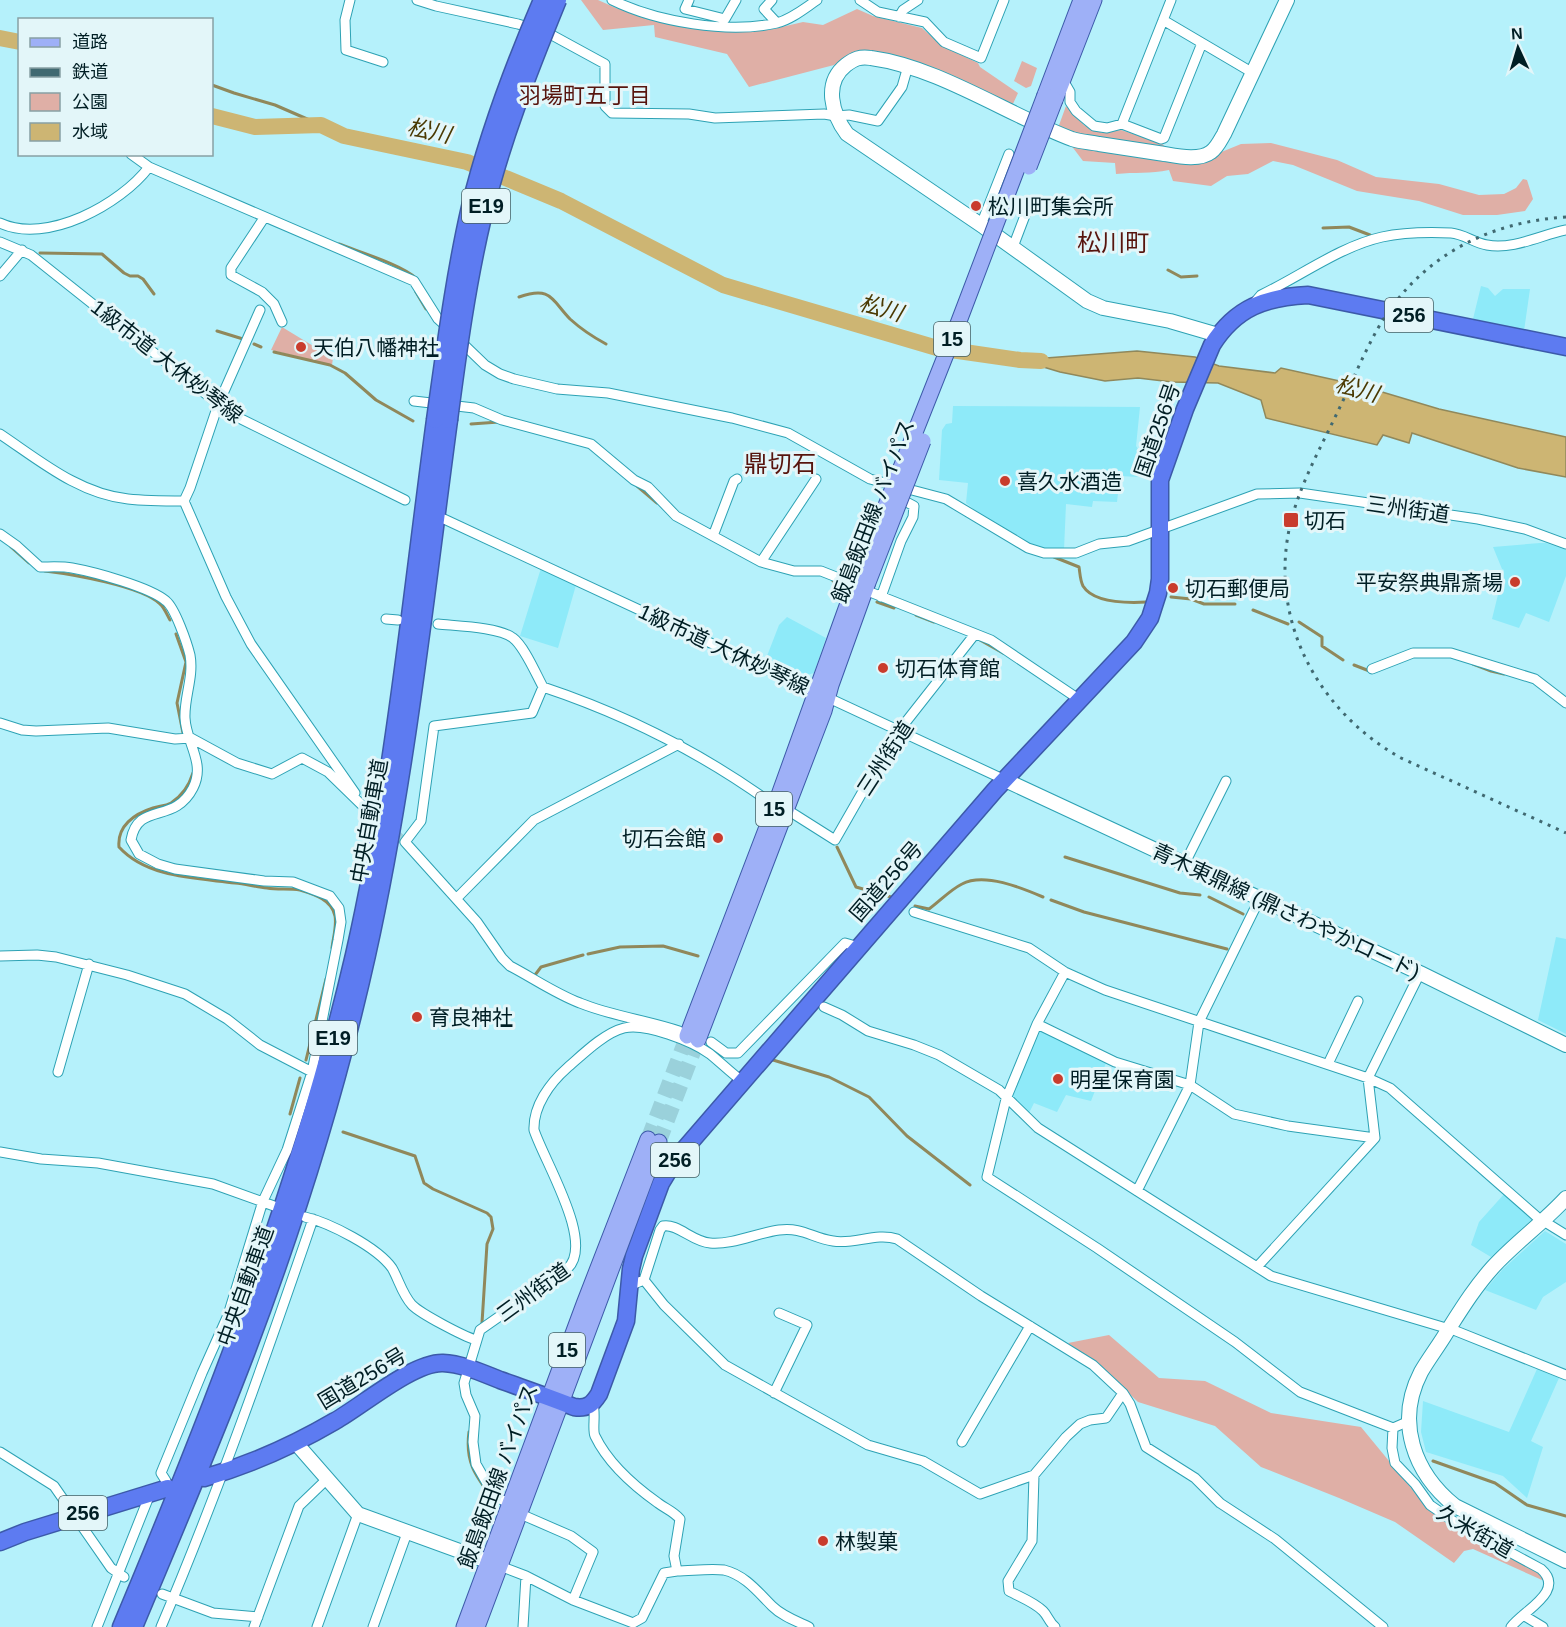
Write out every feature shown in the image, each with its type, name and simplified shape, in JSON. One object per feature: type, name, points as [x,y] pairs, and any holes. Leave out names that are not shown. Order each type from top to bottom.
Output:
[{"type":"highway","name":"中央自動車道","points":[[134,1627],[205,1457],[250,1341],[308,1173],[345,1043],[383,877],[405,745],[442,420],[453,298],[470,208],[491,133],[542,0]]},
{"type":"highway","name":"中央自動車道","points":[[121,1627],[193,1455],[231,1354],[307,1133],[332,1042],[356,942],[384,794],[442,420],[483,217],[502,146],[558,0]]},
{"type":"highway","name":"国道256号","points":[[204,1478],[295,1442],[335,1421],[419,1369],[443,1363],[467,1368],[579,1408],[593,1404],[599,1394],[626,1321],[637,1283],[634,1256],[661,1183],[675,1160],[1005,780],[1134,642],[1150,618],[1160,579],[1160,480],[1186,407],[1215,340],[1235,317],[1251,306],[1280,297],[1316,296],[1566,347]]},
{"type":"highway","name":"256","points":[[0,1542],[75,1516],[160,1491]]},
{"type":"main road","name":"飯島飯田線 バイパス","points":[[694,1037],[822,695],[857,584],[1050,98],[1081,0]]},
{"type":"main road","name":"飯島飯田線 バイパス","points":[[1050,98],[1063,80],[1094,0]]},
{"type":"main road","name":"飯島飯田線 バイパス","points":[[464,1627],[494,1564],[654,1140]]},
{"type":"main road","name":"飯島飯田線 バイパス","points":[[477,1627],[510,1503],[556,1400]]},
{"type":"street","points":[[350,0],[345,20],[346,50],[383,62]]},
{"type":"street","points":[[417,0],[550,34],[605,64],[605,106],[612,113],[689,114],[715,118],[824,114],[878,121],[902,87],[908,66]]},
{"type":"street","points":[[612,0],[652,14],[729,27],[777,22],[789,18],[818,0]]},
{"type":"street","points":[[689,0],[685,9],[725,19],[736,0]]},
{"type":"street","points":[[772,0],[764,9],[777,22]]},
{"type":"street","points":[[860,0],[878,12],[925,22],[944,42],[981,58],[1005,0]]},
{"type":"street","points":[[898,17],[903,10],[918,0]]},
{"type":"street","points":[[1122,124],[1171,0]]},
{"type":"street","points":[[1215,340],[1170,321],[1103,308],[1087,302],[1013,247],[847,134],[836,116],[832,93],[834,81],[839,70],[852,60],[862,57],[872,58],[908,66],[1075,140],[1201,156],[1212,152],[1224,134],[1287,0]]},
{"type":"street","points":[[1163,20],[1253,72]]},
{"type":"street","points":[[1063,80],[1071,92],[1070,102],[1076,111],[1094,126],[1107,128],[1122,124],[1161,139],[1166,135],[1202,44]]},
{"type":"street","points":[[981,225],[1009,154]]},
{"type":"street","points":[[134,156],[149,167],[414,281],[438,319],[485,365],[500,374],[543,386],[608,393],[765,426],[788,433],[870,479],[882,483],[883,489],[915,508],[881,597]]},
{"type":"street","points":[[0,223],[7,226],[38,228],[81,218],[122,195],[140,179],[149,167]]},
{"type":"street","points":[[1013,247],[1029,204]]},
{"type":"street","points":[[264,218],[231,268],[231,275],[268,298],[274,304],[282,322]]},
{"type":"street","points":[[1251,306],[1261,295],[1335,256],[1379,237],[1400,233],[1451,233],[1489,246],[1509,245],[1566,230]]},
{"type":"street","name":"1級市道 大休妙琴線","points":[[0,242],[22,250],[56,274],[231,414],[405,500]]},
{"type":"street","points":[[0,276],[22,250]]},
{"type":"street","points":[[0,723],[22,730],[108,728],[175,739],[191,738],[237,764],[272,774],[302,758],[328,772],[365,808],[251,644],[226,597],[184,501],[218,405],[260,310]]},
{"type":"street","points":[[414,401],[474,408],[502,420],[591,444],[634,480],[648,487],[676,516],[761,562],[794,571],[821,570],[857,584],[881,597],[975,634],[1006,649],[1080,700]]},
{"type":"street","points":[[0,434],[63,477],[99,492],[126,499],[184,501]]},
{"type":"street","points":[[713,536],[734,481],[737,479]]},
{"type":"street","points":[[761,562],[816,479]]},
{"type":"street","name":"三州街道","points":[[882,483],[946,499],[1028,548],[1044,553],[1076,553],[1099,544],[1128,541],[1250,495],[1290,492],[1478,519],[1525,529],[1566,544]]},
{"type":"street","name":"1級市道 大休妙琴線","points":[[444,519],[1005,780]]},
{"type":"street","points":[[857,584],[865,527]]},
{"type":"street","points":[[0,534],[40,567],[71,568],[125,582],[153,593],[167,601],[172,608],[190,655],[191,677],[184,703],[185,723],[199,766],[194,787],[178,807],[146,816],[135,827],[131,840],[139,854],[158,864],[175,869],[264,881],[293,882],[330,896],[339,908],[341,922],[312,1072],[287,1150],[263,1201],[228,1315],[161,1473],[166,1481],[97,1627]]},
{"type":"street","points":[[386,619],[398,620]]},
{"type":"street","points":[[438,624],[498,632],[511,636],[519,645],[543,687],[573,697],[680,744],[712,762],[780,808]]},
{"type":"street","name":"三州街道","points":[[780,808],[834,840],[899,731],[975,634]]},
{"type":"street","points":[[1372,669],[1413,653],[1451,653],[1535,679],[1566,703]]},
{"type":"street","points":[[543,687],[532,713],[434,726],[421,821],[405,842],[457,898],[510,966],[578,1003],[634,1020],[649,1021],[694,1037],[726,1053],[738,1053],[845,943],[859,947]]},
{"type":"street","points":[[457,898],[534,820],[680,744]]},
{"type":"street","name":"青木東鼎線 (鼎さわやかロード)","points":[[1005,780],[1420,973],[1566,1045]]},
{"type":"street","points":[[1185,863],[1226,781]]},
{"type":"street","points":[[1137,1191],[1190,1085],[1199,1022],[1260,898]]},
{"type":"street","points":[[914,912],[1029,948],[1065,972],[1105,990],[1368,1077],[1390,1088],[1543,1221],[1566,1235]]},
{"type":"street","points":[[0,956],[37,955],[89,964],[185,994],[227,1019],[260,1045],[312,1072]]},
{"type":"street","points":[[58,1072],[89,964]]},
{"type":"street","points":[[1065,972],[1037,1024],[1006,1100],[987,1177],[1226,1335],[1300,1392],[1394,1428],[1409,1421]]},
{"type":"street","points":[[1376,1138],[1368,1077],[1420,973]]},
{"type":"street","points":[[1328,1064],[1358,1001]]},
{"type":"street","points":[[824,1007],[868,1031],[939,1055],[999,1090],[1006,1100],[1038,1128],[1271,1276],[1449,1329],[1566,1375]]},
{"type":"street","points":[[1037,1024],[1114,1062],[1190,1085],[1234,1114],[1288,1126],[1376,1138]]},
{"type":"street","name":"三州街道","points":[[476,1340],[480,1330],[567,1269],[574,1263],[577,1256],[573,1223],[536,1137],[534,1123],[545,1091],[555,1079],[587,1050],[615,1032],[624,1028],[637,1027],[654,1030],[695,1045],[742,1081]]},
{"type":"street","points":[[1257,1267],[1376,1138]]},
{"type":"street","points":[[0,1152],[41,1160],[98,1163],[213,1184],[274,1206]]},
{"type":"street","points":[[1566,1198],[1509,1251],[1477,1286],[1421,1371],[1414,1388],[1409,1421],[1412,1442],[1423,1472],[1443,1497],[1455,1506],[1566,1561]]},
{"type":"street","points":[[160,1627],[223,1472],[273,1336],[309,1218],[354,1238],[381,1255],[413,1306],[459,1334],[476,1340],[464,1383],[475,1416],[473,1442],[476,1464],[488,1485],[500,1499],[510,1503]]},
{"type":"street","points":[[1123,1393],[1106,1418],[1080,1424],[1034,1475],[980,1494],[923,1461],[868,1445],[725,1365],[664,1305],[637,1283],[660,1230],[663,1226],[668,1225],[672,1225],[688,1236],[709,1243],[797,1229],[833,1242],[888,1236],[897,1239],[981,1296],[1094,1365],[1123,1393],[1130,1404],[1146,1447],[1196,1478],[1220,1503],[1275,1539],[1383,1627]]},
{"type":"street","points":[[774,1393],[807,1324],[779,1313]]},
{"type":"street","points":[[962,1442],[1030,1326]]},
{"type":"street","points":[[593,1404],[596,1415],[594,1433],[608,1457],[624,1474],[659,1504],[673,1511],[680,1519],[674,1556],[677,1571]]},
{"type":"street","name":"久米街道","points":[[1394,1428],[1391,1442],[1395,1462],[1430,1505],[1442,1515],[1550,1574],[1554,1583],[1550,1596],[1523,1615],[1511,1627]]},
{"type":"street","points":[[295,1442],[358,1514],[526,1576],[573,1600],[633,1623],[642,1618],[664,1572],[721,1570],[743,1578],[773,1607],[787,1617],[809,1627]]},
{"type":"street","points":[[0,1452],[54,1486],[111,1568],[121,1574]]},
{"type":"street","points":[[1034,1475],[1032,1541],[1008,1581],[1009,1591],[1045,1612],[1050,1625]]},
{"type":"street","points":[[162,1594],[213,1613],[257,1624],[299,1506],[326,1480]]},
{"type":"street","points":[[317,1627],[358,1514]]},
{"type":"street","points":[[525,1516],[571,1536],[594,1552],[573,1600]]},
{"type":"street","points":[[373,1627],[407,1533]]},
{"type":"street","points":[[523,1627],[526,1576]]},
{"type":"street","points":[[1523,1615],[1543,1627]]},
{"type":"shaded area","points":[[1481,286],[1488,288],[1495,296],[1503,289],[1530,289],[1524,331],[1473,319]]},
{"type":"shaded area","points":[[953,406],[1140,407],[1136,446],[1147,462],[1160,463],[1156,478],[1120,476],[1117,502],[1093,501],[1092,507],[1066,504],[1064,550],[1032,546],[985,518],[966,503],[968,483],[939,480],[942,430],[946,424],[952,423]]},
{"type":"shaded area","points":[[1540,543],[1566,550],[1566,576],[1549,622],[1526,613],[1519,628],[1492,619],[1504,570],[1493,547]]},
{"type":"shaded area","points":[[541,568],[576,585],[558,648],[520,636]]},
{"type":"shaded area","points":[[787,617],[826,638],[814,673],[807,675],[767,656],[779,625]]},
{"type":"shaded area","points":[[1556,937],[1566,939],[1566,1034],[1538,1020]]},
{"type":"shaded area","name":"明星保育園","points":[[1038,1028],[1106,1063],[1091,1101],[1066,1095],[1057,1112],[1034,1103],[1028,1115],[1009,1098]]},
{"type":"shaded area","points":[[1505,1193],[1532,1219],[1491,1257],[1471,1245],[1479,1222]]},
{"type":"shaded area","points":[[1545,1231],[1566,1244],[1566,1282],[1543,1297],[1536,1310],[1485,1290],[1503,1269]]},
{"type":"shaded area","points":[[1537,1369],[1559,1378],[1531,1441],[1543,1447],[1527,1498],[1503,1476],[1426,1452],[1421,1432],[1423,1401],[1509,1432]]},
{"type":"green space","points":[[581,0],[598,0],[664,23],[729,32],[773,29],[803,22],[823,25],[857,9],[873,16],[922,28],[941,45],[978,63],[980,67],[1018,93],[1012,106],[903,60],[884,54],[853,53],[834,65],[749,87],[727,54],[655,37],[654,25],[603,30]]},
{"type":"green space","points":[[1022,61],[1037,68],[1031,86],[1026,88],[1014,81]]},
{"type":"green space","points":[[1066,106],[1084,125],[1102,133],[1121,130],[1161,143],[1186,164],[1212,159],[1219,153],[1241,144],[1271,143],[1337,160],[1376,177],[1439,184],[1479,195],[1504,194],[1516,188],[1523,179],[1527,180],[1533,199],[1525,211],[1497,215],[1463,215],[1419,201],[1357,191],[1293,165],[1273,161],[1248,174],[1227,176],[1211,186],[1173,181],[1169,170],[1116,174],[1115,163],[1083,161],[1058,128]]},
{"type":"green space","points":[[282,327],[333,358],[332,365],[271,350]]},
{"type":"green space","points":[[1109,1335],[1159,1378],[1205,1381],[1271,1413],[1361,1427],[1431,1512],[1467,1535],[1544,1574],[1542,1580],[1473,1549],[1464,1551],[1454,1563],[1395,1522],[1261,1467],[1215,1426],[1138,1402],[1099,1365],[1068,1343]]},
{"type":"water","points":[[1137,351],[1195,357],[1219,366],[1275,373],[1281,368],[1362,386],[1439,409],[1566,437],[1566,477],[1518,468],[1412,433],[1409,443],[1383,435],[1377,445],[1266,418],[1261,400],[1218,383],[1172,382],[1138,378],[1105,381],[1060,372],[1020,360]]},
{"type":"waterway","name":"松川","points":[[0,38],[18,42]]},
{"type":"waterway","points":[[213,85],[275,105],[321,125]]},
{"type":"waterway","name":"松川","points":[[213,116],[255,127],[321,125],[344,136],[467,162],[561,201],[723,285],[937,348],[1041,361]]},
{"type":"waterway","points":[[1323,228],[1349,227],[1370,235]]},
{"type":"waterway","points":[[339,244],[391,264],[417,279]]},
{"type":"waterway","points":[[40,253],[102,254],[124,273],[143,279],[154,294]]},
{"type":"waterway","points":[[1168,270],[1181,277],[1197,276]]},
{"type":"waterway","points":[[416,292],[426,309]]},
{"type":"waterway","points":[[519,297],[538,293],[549,296],[574,323],[606,344]]},
{"type":"waterway","points":[[217,331],[243,339]]},
{"type":"waterway","points":[[254,344],[261,347]]},
{"type":"waterway","points":[[274,352],[330,365],[345,373],[376,400],[413,421]]},
{"type":"waterway","points":[[471,424],[499,422]]},
{"type":"waterway","points":[[637,486],[657,503]]},
{"type":"waterway","points":[[11,547],[29,563]]},
{"type":"waterway","points":[[1054,557],[1079,567],[1083,586],[1095,596],[1112,601],[1147,602]]},
{"type":"waterway","points":[[45,571],[105,582],[138,592],[160,604],[170,620]]},
{"type":"waterway","points":[[833,581],[842,584]]},
{"type":"waterway","points":[[1171,597],[1191,599],[1204,604],[1235,604]]},
{"type":"waterway","points":[[877,602],[894,608]]},
{"type":"waterway","points":[[1253,610],[1288,624]]},
{"type":"waterway","points":[[916,615],[934,622]]},
{"type":"waterway","points":[[1299,622],[1322,637],[1322,646],[1343,660]]},
{"type":"waterway","points":[[176,634],[186,662],[177,703],[183,733]]},
{"type":"waterway","points":[[980,640],[1003,653]]},
{"type":"waterway","points":[[1473,664],[1504,674]]},
{"type":"waterway","points":[[1354,665],[1372,672]]},
{"type":"waterway","points":[[193,773],[185,790],[175,800],[133,817],[121,833],[119,847],[143,865],[173,875],[271,889],[300,890],[316,896],[330,906],[335,916],[332,948]]},
{"type":"waterway","points":[[837,847],[856,887],[891,897]]},
{"type":"waterway","points":[[1065,857],[1180,893],[1200,895]]},
{"type":"waterway","points":[[915,906],[929,909],[958,886],[981,880],[992,880],[1025,889],[1043,897]]},
{"type":"waterway","points":[[1209,897],[1243,914]]},
{"type":"waterway","points":[[1051,900],[1084,912],[1227,949]]},
{"type":"waterway","points":[[588,954],[620,947],[663,946],[698,956]]},
{"type":"waterway","points":[[535,975],[541,967],[583,955]]},
{"type":"waterway","points":[[306,1060],[326,979]]},
{"type":"waterway","points":[[773,1060],[829,1077],[869,1097],[907,1136],[970,1185]]},
{"type":"waterway","points":[[290,1114],[300,1078]]},
{"type":"waterway","points":[[343,1132],[415,1156],[424,1183],[491,1217],[493,1229],[487,1244],[482,1323]]},
{"type":"waterway","points":[[469,1432],[470,1460],[492,1498]]},
{"type":"waterway","points":[[1433,1461],[1495,1483],[1527,1505],[1566,1516]]},
{"type":"tunnel","points":[[365,808],[405,842]]},
{"type":"tunnel","points":[[648,1139],[687,1036]]},
{"type":"tunnel","points":[[659,1142],[698,1040]]},
{"type":"railway","points":[[1566,217],[1511,226],[1460,246],[1417,278],[1398,299],[1370,344],[1306,478],[1291,521],[1285,557],[1286,592],[1293,626],[1306,658],[1323,688],[1345,715],[1371,738],[1401,758],[1566,833]]},
{"type":"place","name":"松川町集会所","points":[[976,206]]},
{"type":"place","name":"天伯八幡神社","points":[[301,347]]},
{"type":"place","name":"喜久水酒造","points":[[1005,481]]},
{"type":"place","name":"切石","points":[[1291,520]]},
{"type":"place","name":"平安祭典鼎斎場","points":[[1515,582]]},
{"type":"place","name":"切石郵便局","points":[[1173,588]]},
{"type":"place","name":"切石体育館","points":[[883,668]]},
{"type":"place","name":"切石会館","points":[[718,838]]},
{"type":"place","name":"育良神社","points":[[417,1017]]},
{"type":"place","name":"明星保育園","points":[[1058,1079]]},
{"type":"place","name":"林製菓","points":[[823,1541]]},
{"type":"district","name":"羽場町五丁目","points":[[585,95]]},
{"type":"district","name":"松川町","points":[[1113,242]]},
{"type":"district","name":"鼎切石","points":[[780,463]]}]
